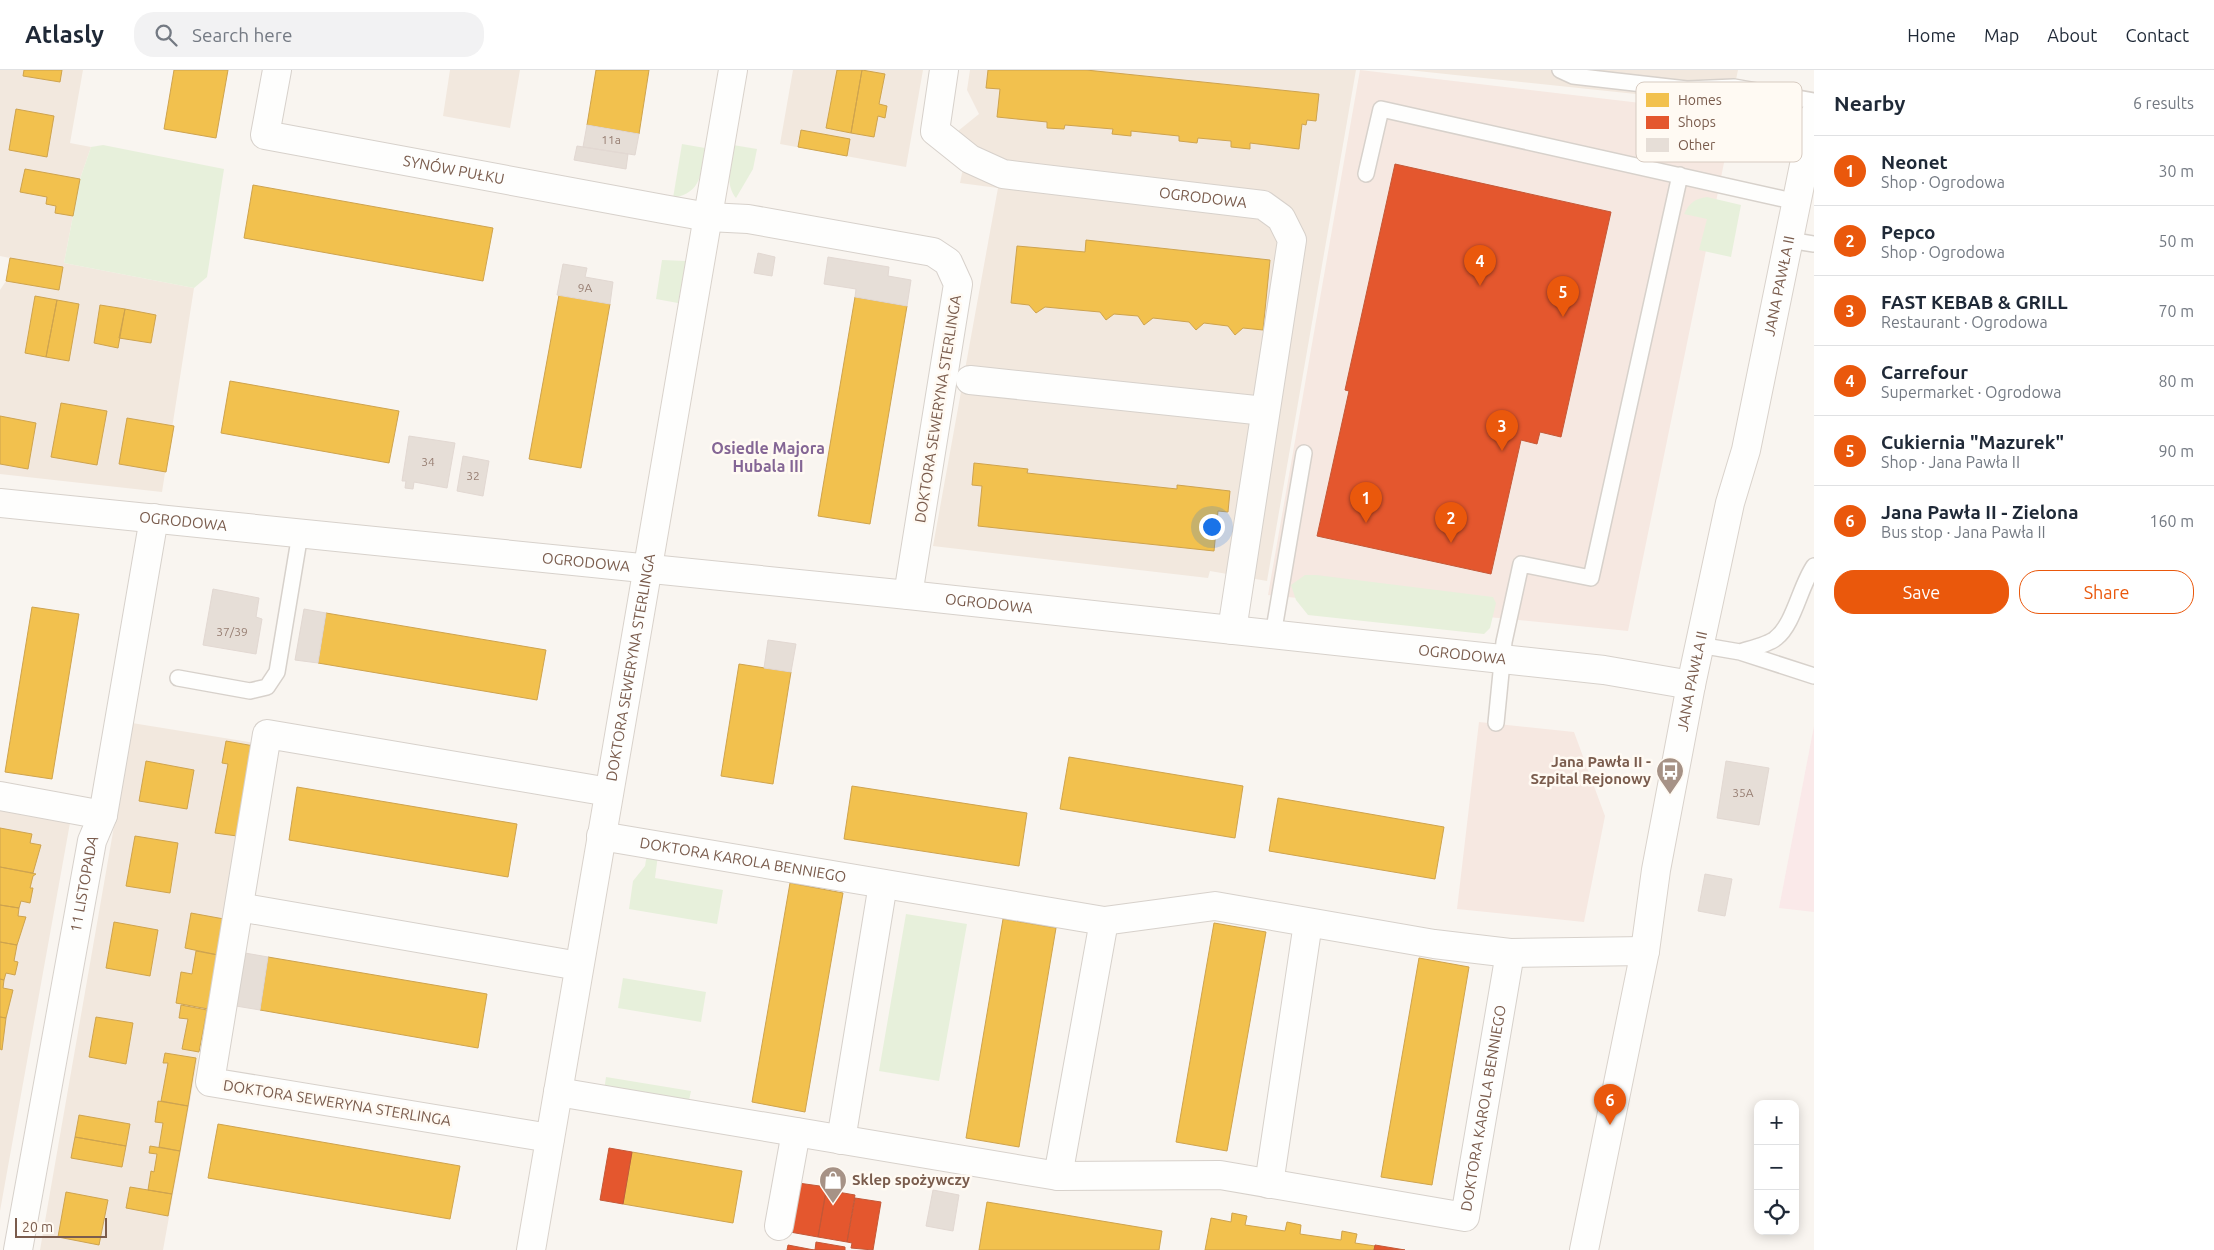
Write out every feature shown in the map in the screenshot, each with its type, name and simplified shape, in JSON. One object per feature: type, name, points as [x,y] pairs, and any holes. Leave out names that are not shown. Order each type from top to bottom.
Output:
[{"type":"street","name":"SYNÓW PUŁKU","points":[[277,70],[265,135],[708,217]]},
{"type":"street","name":"DOKTORA SEWERYNA STERLINGA","points":[[531,1250],[578,966],[733,70]]},
{"type":"street","name":"OGRODOWA","points":[[944,70],[935,131],[970,159],[1003,174],[1263,205],[1281,218],[1292,240],[1232,630]]},
{"type":"street","name":"JANA PAWŁA II","points":[[1584,1250],[1645,951],[1656,870],[1699,645],[1730,503],[1802,242],[1797,202],[1814,116]]},
{"type":"street","name":"DOKTORA SEWERYNA STERLINGA","points":[[708,217],[748,219],[933,252],[948,262],[958,284],[908,594]]},
{"type":"street","points":[[970,380],[1266,411]]},
{"type":"street","name":"OGRODOWA","points":[[0,503],[908,594],[1604,670],[1691,685]]},
{"type":"street","name":"11 LISTOPADA","points":[[18,1250],[92,841],[103,816],[154,518]]},
{"type":"street","name":"DOKTORA SEWERYNA STERLINGA","points":[[550,1138],[210,1082],[267,734],[609,792]]},
{"type":"street","points":[[0,796],[103,816]]},
{"type":"street","name":"DOKTORA KAROLA BENNIEGO","points":[[601,836],[1104,921],[1215,906],[1434,944],[1510,953],[1645,951]]},
{"type":"street","points":[[841,1140],[883,884]]},
{"type":"street","points":[[239,907],[578,966]]},
{"type":"street","points":[[1058,1176],[1104,921]]},
{"type":"street","points":[[1269,1184],[1308,923]]},
{"type":"street","name":"DOKTORA KAROLA BENNIEGO","points":[[558,1092],[1058,1176],[1220,1174],[1464,1217],[1510,953]]},
{"type":"street","points":[[779,1226],[796,1132]]},
{"type":"lane","points":[[1560,70],[1573,76],[1636,83]]},
{"type":"lane","points":[[1366,174],[1381,109],[1797,202]]},
{"type":"lane","points":[[1496,723],[1504,642],[1521,564],[1591,578],[1680,175]]},
{"type":"lane","points":[[1273,635],[1304,453]]},
{"type":"lane","points":[[178,678],[250,691],[268,687],[277,672],[300,534]]},
{"type":"lane","points":[[1740,652],[1776,638],[1792,616],[1807,576],[1814,566]]},
{"type":"lane","points":[[1699,645],[1740,652],[1814,676]]},
{"type":"shaded area","points":[[0,70],[83,70],[70,143],[91,147],[80,179],[64,263],[194,288],[162,492],[0,474],[0,290],[6,281],[10,258],[0,256]]},
{"type":"shaded area","points":[[450,70],[520,70],[510,128],[443,116]]},
{"type":"shaded area","points":[[793,70],[923,70],[906,167],[780,144]]},
{"type":"shaded area","points":[[970,70],[1356,70],[1267,581],[1210,571],[1208,578],[933,546],[998,188],[960,183],[962,173],[978,150],[958,131],[979,114],[967,90]]},
{"type":"shaded area","points":[[1360,70],[1636,102],[1636,162],[1724,162],[1628,631],[1268,595]]},
{"type":"shaded area","points":[[1408,70],[1738,70],[1736,82],[1636,82],[1636,94]]},
{"type":"shaded area","points":[[1479,722],[1574,732],[1605,816],[1584,922],[1457,909]]},
{"type":"shaded area","points":[[132,723],[255,743],[163,1250],[40,1250]]},
{"type":"shaded area","points":[[1814,726],[1814,912],[1779,908]]},
{"type":"shaded area","points":[[0,810],[70,823],[0,1211]]},
{"type":"green space","points":[[682,144],[705,148],[701,174],[690,191],[673,198]]},
{"type":"green space","points":[[103,145],[224,169],[207,277],[194,288],[64,263],[80,179],[91,147]]},
{"type":"green space","points":[[733,145],[757,149],[753,169],[736,198],[732,192],[729,179]]},
{"type":"green space","points":[[1707,197],[1741,205],[1731,257],[1699,250],[1707,219],[1684,214],[1693,202]]},
{"type":"green space","points":[[662,260],[686,261],[678,303],[656,299]]},
{"type":"green space","points":[[1305,575],[1493,597],[1496,603],[1490,628],[1484,634],[1308,615],[1296,600],[1291,585]]},
{"type":"green space","points":[[647,854],[658,855],[655,878],[723,890],[717,924],[629,909],[633,881],[645,866]]},
{"type":"green space","points":[[906,914],[967,924],[939,1081],[879,1071]]},
{"type":"green space","points":[[623,978],[706,992],[701,1022],[618,1008]]},
{"type":"green space","points":[[606,1077],[691,1091],[688,1105],[604,1091]]},
{"type":"building: Homes","points":[[24,70],[62,70],[60,82],[23,76]]},
{"type":"building: Homes","points":[[174,70],[228,70],[216,138],[164,129]]},
{"type":"building: Homes","points":[[596,70],[649,70],[639,134],[587,125]]},
{"type":"building: Homes","points":[[837,70],[862,70],[851,133],[826,128]]},
{"type":"building: Homes","points":[[862,70],[885,74],[879,104],[887,106],[885,118],[878,116],[874,137],[851,133]]},
{"type":"building: Homes","points":[[988,70],[1086,70],[1319,94],[1316,121],[1307,120],[1306,125],[1302,124],[1299,149],[1250,143],[1250,149],[1231,147],[1231,141],[1198,138],[1197,143],[1179,141],[1179,136],[1131,131],[1131,136],[1112,134],[1113,129],[1065,125],[1064,129],[1047,128],[1047,122],[997,117],[1000,89],[986,88]]},
{"type":"building: Homes","points":[[16,109],[54,116],[47,157],[9,150]]},
{"type":"building: Homes","points":[[801,130],[850,139],[847,156],[798,147]]},
{"type":"building: Homes","points":[[25,169],[80,179],[73,216],[55,213],[56,206],[46,204],[47,197],[20,192]]},
{"type":"building: Homes","points":[[253,185],[493,228],[483,281],[244,238]]},
{"type":"building: Homes","points":[[1086,240],[1270,260],[1263,330],[1243,328],[1235,335],[1228,326],[1204,323],[1196,330],[1189,322],[1153,318],[1144,325],[1138,316],[1114,314],[1106,320],[1100,312],[1045,307],[1036,313],[1029,305],[1011,303],[1017,246],[1085,252]]},
{"type":"building: Homes","points":[[10,258],[63,267],[59,290],[6,281]]},
{"type":"building: Homes","points":[[559,295],[610,304],[581,468],[529,459]]},
{"type":"building: Homes","points":[[35,296],[57,300],[46,357],[25,353]]},
{"type":"building: Homes","points":[[855,297],[907,306],[870,524],[818,516]]},
{"type":"building: Homes","points":[[57,300],[79,304],[69,361],[46,357]]},
{"type":"building: Homes","points":[[100,305],[125,309],[118,348],[94,343]]},
{"type":"building: Homes","points":[[125,309],[156,315],[151,343],[119,338]]},
{"type":"building: Homes","points":[[230,381],[399,411],[389,463],[221,433]]},
{"type":"building: Homes","points":[[61,403],[107,411],[97,465],[51,457]]},
{"type":"building: Homes","points":[[0,416],[36,423],[28,469],[0,464]]},
{"type":"building: Homes","points":[[127,418],[174,426],[166,472],[119,464]]},
{"type":"building: Homes","points":[[974,463],[1028,469],[1027,473],[1036,474],[1177,489],[1177,485],[1230,491],[1228,512],[1218,511],[1214,551],[978,526],[982,486],[972,485]]},
{"type":"building: Homes","points":[[32,607],[79,614],[52,779],[5,772]]},
{"type":"building: Homes","points":[[326,613],[546,650],[537,700],[318,663]]},
{"type":"building: Homes","points":[[739,664],[791,672],[773,784],[721,776]]},
{"type":"building: Homes","points":[[226,741],[254,746],[237,836],[215,833],[228,764],[222,763]]},
{"type":"building: Homes","points":[[1069,757],[1243,786],[1235,838],[1060,809]]},
{"type":"building: Homes","points":[[146,761],[194,770],[187,809],[139,801]]},
{"type":"building: Homes","points":[[852,786],[1027,813],[1019,866],[844,839]]},
{"type":"building: Homes","points":[[297,787],[517,824],[508,877],[289,840]]},
{"type":"building: Homes","points":[[1278,798],[1444,827],[1435,879],[1269,851]]},
{"type":"building: Homes","points":[[0,828],[32,834],[30,843],[41,845],[33,873],[0,867]]},
{"type":"building: Homes","points":[[135,836],[178,843],[170,893],[126,886]]},
{"type":"building: Homes","points":[[0,867],[36,874],[33,876],[30,888],[33,888],[30,903],[21,901],[19,908],[0,905]]},
{"type":"building: Homes","points":[[790,883],[843,893],[805,1112],[752,1102]]},
{"type":"building: Homes","points":[[0,905],[19,908],[18,916],[26,917],[17,945],[0,942]]},
{"type":"building: Homes","points":[[191,913],[224,919],[218,955],[185,948]]},
{"type":"building: Homes","points":[[1003,919],[1056,928],[1019,1147],[966,1138]]},
{"type":"building: Homes","points":[[114,922],[158,930],[150,976],[106,968]]},
{"type":"building: Homes","points":[[1214,923],[1266,932],[1227,1151],[1176,1142]]},
{"type":"building: Homes","points":[[0,942],[17,945],[14,961],[18,962],[15,975],[6,973],[4,980],[0,979]]},
{"type":"building: Homes","points":[[196,951],[218,955],[208,1009],[176,1003],[181,972],[192,974]]},
{"type":"building: Homes","points":[[268,957],[487,994],[478,1048],[260,1010]]},
{"type":"building: Homes","points":[[1419,958],[1469,967],[1432,1185],[1381,1177]]},
{"type":"building: Homes","points":[[0,979],[4,980],[3,988],[13,990],[6,1018],[0,1017]]},
{"type":"building: Homes","points":[[181,1005],[207,1010],[199,1052],[182,1049],[188,1019],[179,1018]]},
{"type":"building: Homes","points":[[0,1017],[6,1018],[2,1050],[0,1049]]},
{"type":"building: Homes","points":[[96,1017],[133,1023],[126,1064],[89,1057]]},
{"type":"building: Homes","points":[[165,1053],[196,1058],[188,1106],[161,1101],[168,1063],[163,1063]]},
{"type":"building: Homes","points":[[158,1101],[188,1106],[180,1151],[159,1147],[163,1123],[155,1122]]},
{"type":"building: Homes","points":[[79,1115],[130,1124],[126,1146],[75,1137]]},
{"type":"building: Homes","points":[[218,1124],[460,1166],[450,1219],[208,1178]]},
{"type":"building: Homes","points":[[75,1137],[126,1146],[122,1167],[71,1158]]},
{"type":"building: Homes","points":[[150,1146],[180,1151],[172,1194],[148,1190],[151,1171],[154,1172],[157,1154],[149,1153]]},
{"type":"building: Homes","points":[[632,1152],[742,1171],[733,1223],[623,1204]]},
{"type":"building: Homes","points":[[130,1187],[172,1194],[168,1216],[126,1208]]},
{"type":"building: Homes","points":[[66,1192],[108,1200],[99,1245],[58,1237]]},
{"type":"building: Homes","points":[[987,1202],[1162,1231],[1159,1250],[979,1250]]},
{"type":"building: Homes","points":[[1232,1213],[1247,1216],[1245,1225],[1285,1231],[1287,1222],[1301,1225],[1300,1234],[1341,1240],[1342,1231],[1357,1234],[1355,1243],[1375,1246],[1374,1250],[1205,1250],[1211,1218],[1231,1222]]},
{"type":"building: Shops","points":[[1395,164],[1611,212],[1561,437],[1540,432],[1537,444],[1521,440],[1491,574],[1317,536],[1349,391],[1345,390]]},
{"type":"building: Shops","points":[[609,1148],[632,1152],[623,1204],[600,1200]]},
{"type":"building: Shops","points":[[798,1183],[827,1187],[818,1237],[790,1232]]},
{"type":"building: Shops","points":[[826,1190],[855,1195],[847,1242],[818,1237]]},
{"type":"building: Shops","points":[[855,1198],[881,1202],[873,1250],[851,1248],[852,1243],[847,1242]]},
{"type":"building: Shops","points":[[816,1242],[845,1247],[845,1250],[815,1250]]},
{"type":"building: Shops","points":[[788,1245],[814,1250],[787,1250]]},
{"type":"building: Shops","points":[[1375,1245],[1405,1250],[1374,1250]]},
{"type":"building: Other","points":[[587,125],[639,134],[635,155],[583,147]]},
{"type":"building: Other","points":[[577,146],[628,154],[626,169],[574,160]]},
{"type":"building: Other","points":[[758,253],[775,257],[772,276],[754,273]]},
{"type":"building: Other","points":[[828,257],[889,267],[888,276],[911,280],[907,306],[855,297],[856,289],[824,284]]},
{"type":"building: Other","points":[[563,264],[587,268],[585,277],[613,282],[610,304],[557,295]]},
{"type":"building: Other","points":[[409,436],[455,443],[447,488],[414,482],[413,489],[405,488],[406,481],[402,481]]},
{"type":"building: Other","points":[[463,456],[489,461],[483,496],[457,491]]},
{"type":"building: Other","points":[[213,589],[259,598],[256,617],[262,619],[256,654],[203,645]]},
{"type":"building: Other","points":[[304,609],[326,613],[318,663],[295,660]]},
{"type":"building: Other","points":[[768,640],[796,644],[791,672],[764,668]]},
{"type":"building: Other","points":[[1726,761],[1769,768],[1759,825],[1717,818]]},
{"type":"building: Other","points":[[1705,874],[1732,879],[1725,916],[1698,911]]},
{"type":"building: Other","points":[[245,953],[268,957],[260,1010],[236,1006]]},
{"type":"building: Other","points":[[933,1190],[959,1195],[953,1231],[926,1226]]},
{"type":"place","name":"Carrefour","points":[[1480,286]]},
{"type":"place","name":"Cukiernia \"Mazurek\"","points":[[1563,317]]},
{"type":"place","name":"FAST KEBAB & GRILL","points":[[1502,451]]},
{"type":"place","name":"Neonet","points":[[1366,523]]},
{"type":"place","name":"Pepco","points":[[1451,543]]},
{"type":"place","name":"Jana Pawła II - Szpital Rejonowy","points":[[1670,795]]},
{"type":"place","name":"Jana Pawła II - Zielona","points":[[1610,1125]]},
{"type":"place","name":"Sklep spożywczy","points":[[833,1204]]},
{"type":"district","name":"Osiedle Majora Hubala III","points":[[768,457]]}]
